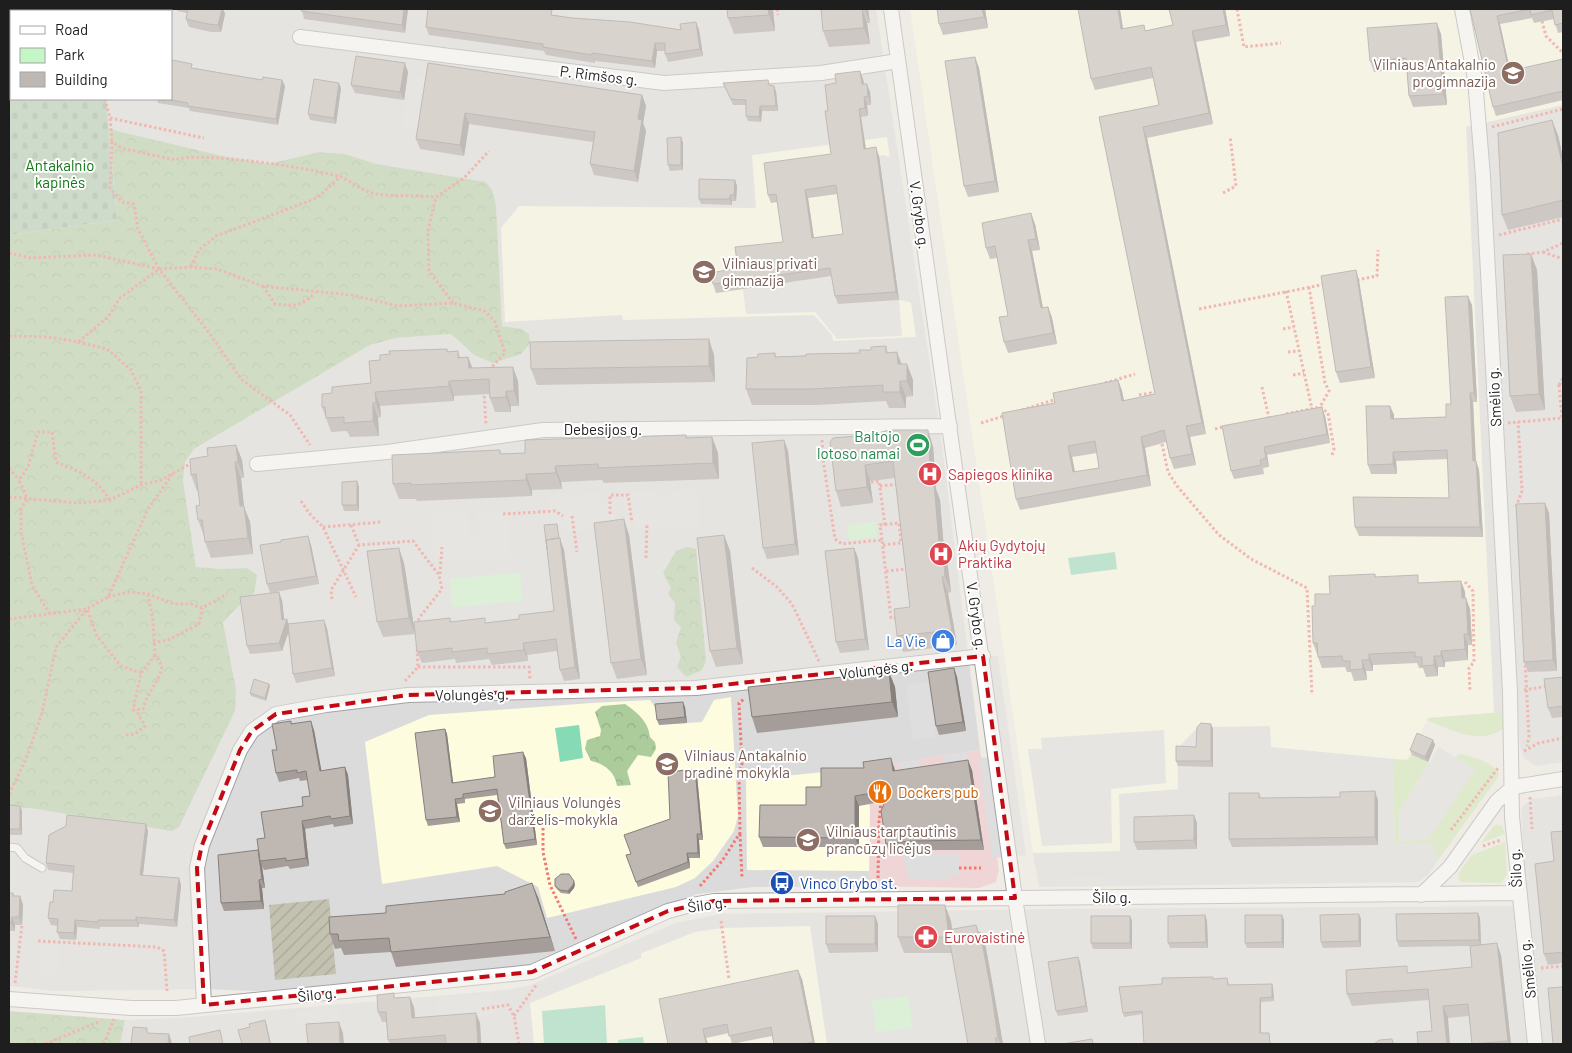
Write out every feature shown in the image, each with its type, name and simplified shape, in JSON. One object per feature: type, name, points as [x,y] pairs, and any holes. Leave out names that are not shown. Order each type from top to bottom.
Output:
[{"type":"street","name":"V. Grybo g.","points":[[891,9],[983,656],[1015,898],[1038,1044]]},
{"type":"street","name":"Smėlio g.","points":[[1462,9],[1475,79],[1479,130],[1510,692],[1513,786]]},
{"type":"street","name":"P. Rimšos g.","points":[[300,37],[664,83],[821,73],[898,62]]},
{"type":"street","name":"Debesijos g.","points":[[258,464],[387,452],[542,430],[950,426]]},
{"type":"street","name":"Volungės g.","points":[[204,1005],[198,868],[202,845],[240,750],[252,731],[276,714],[326,705],[408,695],[696,688],[983,656]]},
{"type":"street","points":[[1421,895],[1450,867],[1496,801],[1513,786],[1563,779]]},
{"type":"street","name":"Šilo g.","points":[[9,999],[119,1007],[176,1008],[532,972],[668,912],[687,906],[714,902],[1520,893],[1513,836],[1513,786]]},
{"type":"street","points":[[1482,821],[1497,815],[1512,817]]},
{"type":"street","points":[[1450,867],[1449,880],[1462,893]]},
{"type":"street","name":"Smėlio g.","points":[[1520,893],[1535,1044]]},
{"type":"lane","points":[[9,846],[17,848],[25,858],[42,868]]},
{"type":"path","points":[[777,9],[778,15]]},
{"type":"path","points":[[1237,9],[1244,47],[1281,43]]},
{"type":"path","points":[[1542,21],[1546,36],[1563,53]]},
{"type":"path","points":[[105,100],[110,118],[112,142],[110,188],[122,202],[134,204],[138,229],[158,269],[210,334],[241,379],[290,415],[318,458]]},
{"type":"path","points":[[1479,130],[1563,109]]},
{"type":"path","points":[[110,118],[204,138]]},
{"type":"path","points":[[1223,193],[1236,186],[1230,136]]},
{"type":"path","points":[[112,142],[124,149],[176,160],[183,156],[204,156],[340,177],[371,192],[436,197],[464,178],[489,150]]},
{"type":"path","points":[[191,268],[199,250],[216,236],[317,198],[340,177]]},
{"type":"path","points":[[436,197],[428,230],[428,271],[452,303]]},
{"type":"path","points":[[1486,238],[1563,219]]},
{"type":"path","points":[[1524,254],[1543,252],[1563,243]]},
{"type":"path","points":[[1348,281],[1377,276],[1378,250]]},
{"type":"path","points":[[1543,252],[1563,259]]},
{"type":"path","points":[[9,253],[31,258],[96,255],[158,269],[218,269],[262,286],[316,293],[352,295],[398,306],[452,303],[485,310],[495,322],[505,353],[493,368],[483,373]]},
{"type":"path","points":[[78,342],[108,317],[120,298],[158,269]]},
{"type":"path","points":[[1199,308],[1328,284]]},
{"type":"path","points":[[262,286],[275,304],[303,304],[316,293]]},
{"type":"path","points":[[1260,420],[1320,407],[1329,391],[1324,383],[1309,287]]},
{"type":"path","points":[[1286,291],[1312,409]]},
{"type":"path","points":[[1283,329],[1294,327]]},
{"type":"path","points":[[9,336],[49,337],[107,349],[131,370],[141,391],[141,486]]},
{"type":"path","points":[[1288,352],[1299,350]]},
{"type":"path","points":[[1293,375],[1304,373]]},
{"type":"path","points":[[1098,386],[1135,374]]},
{"type":"path","points":[[1496,424],[1562,418],[1561,384],[1563,378]]},
{"type":"path","points":[[483,382],[486,438]]},
{"type":"path","points":[[1262,387],[1269,418]]},
{"type":"path","points":[[1139,395],[1151,393],[1153,402]]},
{"type":"path","points":[[1018,411],[1062,397]]},
{"type":"path","points":[[1320,407],[1328,413],[1334,449],[1332,455]]},
{"type":"path","points":[[981,423],[1008,414]]},
{"type":"path","points":[[1517,516],[1516,507],[1522,491],[1518,422]]},
{"type":"path","points":[[1215,429],[1233,425]]},
{"type":"path","points":[[822,428],[823,459],[835,539],[842,544],[882,540]]},
{"type":"path","points":[[18,480],[28,467],[38,432],[52,432],[56,462],[80,472],[99,484],[110,500]]},
{"type":"path","points":[[1161,439],[1168,472],[1177,486],[1219,535],[1251,559],[1307,588],[1312,695]]},
{"type":"path","points":[[9,497],[77,503],[110,500],[141,486],[162,480],[196,462]]},
{"type":"path","points":[[9,468],[18,480],[27,498]]},
{"type":"path","points":[[108,597],[148,509],[174,472]]},
{"type":"path","points":[[871,482],[880,481],[885,525]]},
{"type":"path","points":[[880,486],[899,484]]},
{"type":"path","points":[[610,514],[610,495],[628,495],[632,523]]},
{"type":"path","points":[[27,498],[21,509],[21,532],[32,585],[50,614]]},
{"type":"path","points":[[301,501],[309,513],[323,526],[356,597]]},
{"type":"path","points":[[503,514],[555,511],[563,516]]},
{"type":"path","points":[[572,516],[577,552]]},
{"type":"path","points":[[323,526],[381,522]]},
{"type":"path","points":[[899,618],[891,618],[880,525],[904,522]]},
{"type":"path","points":[[646,558],[647,523]]},
{"type":"path","points":[[882,545],[901,543],[899,523]]},
{"type":"path","points":[[351,525],[359,545]]},
{"type":"path","points":[[359,545],[413,541],[440,575]]},
{"type":"path","points":[[332,599],[331,590],[359,545]]},
{"type":"path","points":[[418,626],[419,618],[442,590],[440,575],[442,547]]},
{"type":"path","points":[[752,568],[777,587],[792,604],[825,675]]},
{"type":"path","points":[[886,571],[909,569]]},
{"type":"path","points":[[1465,582],[1473,591],[1474,662],[1469,668],[1470,692]]},
{"type":"path","points":[[9,794],[26,759],[42,713],[56,647],[87,609],[108,597],[129,592],[148,594],[174,604],[190,604],[202,608],[227,594]]},
{"type":"path","points":[[136,710],[143,709],[149,692],[160,679],[162,666],[155,654],[153,622],[148,594]]},
{"type":"path","points":[[153,643],[168,640],[199,624],[202,608]]},
{"type":"path","points":[[9,619],[87,609]]},
{"type":"path","points":[[87,609],[97,636],[121,666],[142,673]]},
{"type":"path","points":[[401,686],[418,667],[417,643]]},
{"type":"path","points":[[1524,651],[1529,737],[1526,750]]},
{"type":"path","points":[[126,735],[136,734],[145,726],[136,710],[133,710],[142,673],[155,654]]},
{"type":"path","points":[[418,667],[529,667],[530,680]]},
{"type":"path","points":[[1510,692],[1554,685]]},
{"type":"path","points":[[742,878],[739,773],[742,764],[738,703],[744,699]]},
{"type":"path","points":[[878,878],[881,802]]},
{"type":"path","points":[[543,822],[543,852],[550,885],[582,950]]},
{"type":"path","points":[[700,886],[722,861],[740,833]]},
{"type":"path","points":[[1477,848],[1513,836]]},
{"type":"path","points":[[959,868],[981,868]]},
{"type":"path","points":[[721,921],[729,979]]},
{"type":"path","points":[[15,983],[22,926]]},
{"type":"path","points":[[38,941],[157,947],[164,951],[168,991]]},
{"type":"path","points":[[1528,970],[1563,966]]},
{"type":"path","points":[[514,1016],[534,992],[544,968]]},
{"type":"path","points":[[482,1008],[508,1005],[514,1016],[519,1044]]},
{"type":"path","points":[[45,1044],[91,1027],[119,1007]]},
{"type":"path","points":[[104,1044],[119,1007]]},
{"type":"highlighted area","points":[[983,656],[1015,898],[714,901],[668,911],[532,972],[204,1005],[197,868],[202,845],[240,750],[252,731],[276,714],[408,695],[696,688]]},
{"type":"shaded area","points":[[876,9],[941,438],[980,750],[864,768],[870,810],[869,886],[753,887],[697,894],[546,960],[521,968],[259,991],[202,989],[56,991],[9,986],[9,809],[30,808],[236,689],[223,622],[235,612],[247,568],[196,567],[183,480],[185,462],[194,449],[370,345],[396,338],[451,334],[474,355],[502,327],[496,205],[345,154],[319,152],[268,164],[227,157],[109,129],[106,100],[172,100],[172,10],[104,10]]},
{"type":"shaded area","points":[[910,9],[1563,9],[1563,105],[1466,127],[1494,713],[1428,718],[1407,760],[1271,747],[1270,726],[1198,727],[1177,749],[1178,789],[1119,794],[1120,851],[1033,853]]},
{"type":"shaded area","points":[[1563,9],[1563,762],[1536,766],[1524,758],[1520,748],[1518,711],[1494,713],[1462,42]]},
{"type":"shaded area","points":[[410,75],[427,77],[418,131],[402,128]]},
{"type":"shaded area","name":"Vilniaus privati gimnazija","points":[[887,137],[916,337],[833,341],[832,335],[814,315],[623,320],[622,315],[505,322],[501,228],[519,206],[756,208],[752,155]]},
{"type":"shaded area","points":[[883,155],[898,159],[920,304],[899,300],[902,336],[837,339],[815,312],[746,314],[743,289],[833,276],[879,156]]},
{"type":"shaded area","points":[[698,490],[700,526],[626,528],[625,492],[661,491],[661,500],[670,500],[670,491]]},
{"type":"shaded area","points":[[601,493],[602,502],[613,501],[614,529],[563,531],[563,523],[551,524],[550,495]]},
{"type":"shaded area","points":[[507,511],[510,558],[434,561],[430,514],[468,513],[470,536],[480,536],[478,512]]},
{"type":"shaded area","points":[[983,656],[998,656],[1026,855],[992,858],[979,758],[996,757]]},
{"type":"shaded area","points":[[930,682],[936,737],[913,740],[906,685]]},
{"type":"shaded area","name":"Vilniaus Volungės darželis-mokykla","points":[[731,697],[738,816],[734,831],[713,861],[695,878],[676,887],[547,918],[538,887],[497,866],[382,884],[365,742],[429,715],[592,703],[650,700],[657,710],[659,725],[702,722],[714,700]]},
{"type":"shaded area","points":[[1270,726],[1272,747],[1393,759],[1395,844],[1434,844],[1438,860],[1428,875],[1418,882],[1039,887],[1033,853],[1120,851],[1119,793],[1178,789],[1177,749],[1198,727]]},
{"type":"shaded area","points":[[1164,730],[1166,783],[1111,789],[1112,843],[1042,846],[1028,749],[1042,749],[1041,738]]},
{"type":"shaded area","points":[[1439,747],[1475,770],[1428,840],[1399,841],[1399,812]]},
{"type":"shaded area","points":[[980,750],[999,870],[996,882],[979,888],[869,886],[870,810],[864,768]]},
{"type":"shaded area","points":[[967,752],[969,765],[945,769],[943,756]]},
{"type":"shaded area","points":[[920,759],[922,773],[902,776],[900,763]]},
{"type":"shaded area","name":"Vilniaus tarptautinis prancūzų licėjus","points":[[864,768],[870,810],[869,871],[747,870],[746,780]]},
{"type":"shaded area","points":[[1563,795],[1563,1044],[120,1044],[125,1020],[180,1018],[506,990],[528,986],[676,923],[720,914],[1056,909],[1527,906],[1521,812],[1523,806],[1532,799]]},
{"type":"shaded area","points":[[903,854],[960,854],[959,875],[950,876],[948,879],[910,880]]},
{"type":"shaded area","points":[[795,877],[859,877],[864,886],[796,887]]},
{"type":"shaded area","points":[[1107,877],[1107,885],[1059,885],[1059,878]]},
{"type":"shaded area","points":[[329,899],[336,974],[275,980],[269,905]]},
{"type":"shaded area","points":[[810,926],[827,1044],[534,1044],[530,1003],[641,958],[641,953],[695,932],[722,928]]},
{"type":"shaded area","points":[[42,944],[59,945],[57,978],[40,977]]},
{"type":"shaded area","points":[[491,994],[492,1017],[438,1020],[436,998]]},
{"type":"shaded area","points":[[338,1009],[339,1026],[298,1029],[296,1012]]},
{"type":"green space","name":"Antakalnio kapinės","points":[[9,9],[105,9],[10,10],[10,100],[106,100],[117,220],[9,235]]},
{"type":"green space","points":[[109,129],[227,157],[268,164],[319,152],[345,154],[376,164],[486,182],[492,190],[496,205],[502,326],[522,329],[529,334],[530,343],[521,354],[493,363],[474,355],[451,334],[396,338],[370,345],[194,449],[185,462],[183,480],[196,567],[247,568],[257,575],[254,593],[223,622],[236,689],[235,711],[179,827],[172,831],[30,808],[9,809],[9,235],[117,220]]},
{"type":"green space","points":[[876,522],[877,537],[849,540],[847,525]]},
{"type":"green space","points":[[687,547],[696,549],[706,661],[702,670],[686,677],[677,667],[681,657],[676,643],[681,627],[674,620],[675,603],[668,594],[671,588],[663,573],[676,551]]},
{"type":"green space","points":[[1115,552],[1117,569],[1071,575],[1068,558]]},
{"type":"green space","points":[[520,573],[522,601],[452,607],[450,579]]},
{"type":"green space","points":[[625,704],[645,722],[650,737],[655,742],[656,749],[651,757],[638,755],[627,771],[631,785],[617,786],[612,773],[601,764],[591,761],[585,749],[587,740],[600,736],[601,730],[595,712],[602,706]]},
{"type":"green space","points":[[1504,712],[1503,729],[1494,734],[1484,736],[1465,734],[1427,720],[1428,718]]},
{"type":"green space","points":[[579,725],[583,758],[560,762],[555,728]]},
{"type":"green space","points":[[1459,754],[1485,762],[1499,773],[1498,777],[1438,860],[1433,844],[1395,844],[1393,759],[1407,760],[1412,755],[1429,763],[1399,812],[1400,841],[1475,770],[1455,758]]},
{"type":"green space","points":[[1494,826],[1502,826],[1505,834],[1481,843]]},
{"type":"green space","points":[[1505,842],[1507,874],[1501,883],[1460,882],[1458,874],[1472,855]]},
{"type":"green space","points":[[909,996],[912,1028],[876,1032],[872,1000]]},
{"type":"green space","points":[[605,1005],[607,1044],[544,1044],[542,1011]]},
{"type":"green space","points":[[9,1011],[125,1020],[120,1044],[9,1044]]},
{"type":"green space","points":[[643,1037],[644,1044],[618,1044],[618,1040]]},
{"type":"building","points":[[188,9],[222,9],[218,25],[186,19]]},
{"type":"building","points":[[302,9],[404,9],[402,25],[301,11]]},
{"type":"building","points":[[428,9],[544,9],[552,10],[551,15],[630,22],[681,30],[680,24],[696,22],[700,49],[665,54],[665,43],[655,43],[652,61],[592,53],[592,55],[543,47],[543,44],[426,27]]},
{"type":"building","points":[[727,9],[768,9],[769,15],[728,18]]},
{"type":"building","points":[[821,9],[862,9],[864,28],[823,31]]},
{"type":"building","points":[[937,9],[982,9],[984,17],[939,24]]},
{"type":"building","points":[[1078,9],[1118,9],[1121,29],[1144,25],[1145,31],[1173,25],[1169,9],[1223,9],[1226,25],[1192,31],[1209,113],[1143,127],[1202,423],[1186,426],[1192,454],[1170,458],[1164,430],[1141,437],[1147,475],[1016,499],[1002,413],[1055,403],[1053,393],[1118,380],[1122,401],[1155,394],[1099,117],[1159,105],[1151,67],[1091,79]],"holes":[[[1095,441],[1099,468],[1073,472],[1068,446]]]},
{"type":"building","points":[[1470,9],[1530,9],[1497,16],[1509,71],[1563,59],[1563,91],[1493,107]]},
{"type":"building","points":[[1530,9],[1563,9],[1563,23],[1555,25],[1552,10],[1531,15]]},
{"type":"building","points":[[1437,23],[1443,94],[1409,96],[1406,58],[1370,61],[1367,28]]},
{"type":"building","points":[[356,56],[405,63],[400,92],[351,85]]},
{"type":"building","points":[[975,57],[995,181],[964,186],[945,61]]},
{"type":"building","points":[[172,60],[192,64],[191,68],[262,80],[263,77],[282,80],[276,119],[188,106],[188,103],[172,100]]},
{"type":"building","points":[[428,63],[642,95],[638,119],[642,120],[634,171],[590,164],[595,132],[465,113],[460,145],[416,139]]},
{"type":"building","points":[[860,71],[862,84],[867,84],[868,96],[864,97],[865,108],[859,109],[864,149],[876,147],[896,292],[835,296],[830,268],[713,284],[711,273],[738,268],[735,247],[783,242],[776,194],[768,195],[764,163],[831,154],[825,111],[828,111],[825,85],[836,83],[835,74]],"holes":[[[836,185],[843,234],[812,238],[805,190]]]},
{"type":"building","points":[[314,79],[339,83],[334,118],[308,114]]},
{"type":"building","points":[[768,80],[769,85],[774,86],[776,106],[760,106],[759,117],[746,116],[746,100],[731,99],[723,83]]},
{"type":"building","points":[[1552,120],[1563,167],[1563,200],[1502,215],[1498,133]]},
{"type":"building","points":[[681,137],[681,165],[668,165],[667,138]]},
{"type":"building","points":[[699,179],[735,180],[734,195],[730,195],[730,199],[699,199]]},
{"type":"building","points":[[1031,213],[1036,239],[1028,240],[1041,308],[1048,307],[1053,333],[1004,342],[999,317],[1008,316],[995,246],[986,248],[982,223]]},
{"type":"building","points":[[1531,254],[1539,394],[1510,396],[1503,255]]},
{"type":"building","points":[[1356,270],[1371,367],[1336,372],[1321,276]]},
{"type":"building","points":[[1468,296],[1474,393],[1470,393],[1473,461],[1476,461],[1480,527],[1355,527],[1353,497],[1449,498],[1447,450],[1393,452],[1393,464],[1368,465],[1366,406],[1390,406],[1391,419],[1446,417],[1446,404],[1451,404],[1445,297]]},
{"type":"building","points":[[709,339],[709,366],[531,369],[530,342]]},
{"type":"building","points":[[886,346],[886,353],[897,352],[898,364],[907,364],[907,381],[900,381],[900,392],[883,392],[883,385],[811,389],[746,389],[747,358],[758,357],[758,354],[775,353],[775,357],[806,356],[806,354],[860,353],[859,350],[871,350],[871,347]]},
{"type":"building","points":[[447,349],[447,352],[458,351],[458,358],[468,357],[469,368],[513,367],[514,391],[506,391],[506,397],[490,398],[489,379],[449,381],[449,386],[375,392],[376,403],[373,403],[373,421],[344,423],[344,417],[326,418],[325,407],[322,407],[322,394],[332,393],[332,387],[371,383],[369,361],[380,360],[380,355],[390,354],[389,351]]},
{"type":"building","points":[[1322,407],[1327,434],[1264,447],[1266,458],[1260,460],[1261,465],[1231,471],[1222,426]]},
{"type":"building","points":[[890,430],[928,430],[931,484],[934,484],[939,543],[942,543],[945,576],[942,577],[952,630],[897,636],[894,609],[910,607],[893,461],[865,465],[867,487],[836,491],[830,442],[833,438],[869,435]]},
{"type":"building","points":[[686,435],[686,438],[712,437],[713,463],[598,468],[598,464],[555,466],[556,473],[526,474],[526,480],[411,485],[411,483],[393,484],[392,455],[500,450],[500,454],[525,453],[525,440]]},
{"type":"building","points":[[784,440],[795,544],[763,548],[752,443]]},
{"type":"building","points":[[236,445],[238,462],[235,462],[240,506],[244,506],[248,538],[205,542],[202,520],[198,520],[196,506],[200,505],[196,474],[191,475],[190,459],[208,456],[207,448]]},
{"type":"building","points":[[357,481],[357,505],[342,505],[342,482]]},
{"type":"building","points":[[1545,503],[1553,660],[1524,662],[1516,504]]},
{"type":"building","points":[[624,519],[641,659],[611,663],[594,523]]},
{"type":"building","points":[[557,524],[559,538],[546,540],[547,549],[544,525]]},
{"type":"building","points":[[724,535],[737,648],[710,651],[697,538]]},
{"type":"building","points":[[308,536],[316,576],[267,584],[260,545]]},
{"type":"building","points":[[560,538],[575,667],[560,670],[556,639],[523,643],[524,650],[487,654],[487,648],[452,652],[452,648],[417,652],[414,622],[450,618],[450,622],[485,618],[485,623],[519,619],[519,615],[554,611],[546,540]]},
{"type":"building","points":[[399,548],[409,618],[377,622],[367,551]]},
{"type":"building","points":[[854,548],[865,639],[836,642],[825,551]]},
{"type":"building","points":[[1375,574],[1375,577],[1418,575],[1418,583],[1461,581],[1462,598],[1466,598],[1468,634],[1464,634],[1465,649],[1441,651],[1441,656],[1434,656],[1434,665],[1422,666],[1422,657],[1415,657],[1415,652],[1369,654],[1369,660],[1362,660],[1363,669],[1350,670],[1350,661],[1343,661],[1342,656],[1318,657],[1317,643],[1313,643],[1312,606],[1315,606],[1315,594],[1330,594],[1329,576]]},
{"type":"building","points":[[279,592],[282,620],[287,619],[279,643],[247,646],[240,597]]},
{"type":"building","points":[[324,620],[332,668],[293,674],[288,624]]},
{"type":"building","points":[[954,668],[963,722],[936,726],[928,672]]},
{"type":"building","points":[[889,672],[892,702],[752,717],[748,687]]},
{"type":"building","points":[[1563,677],[1563,706],[1548,708],[1544,679]]},
{"type":"building","points":[[254,679],[269,684],[265,698],[250,693]]},
{"type":"building","points":[[683,702],[685,717],[657,720],[655,704]]},
{"type":"building","points":[[291,721],[291,724],[311,721],[320,771],[345,767],[350,816],[331,819],[330,816],[302,821],[306,858],[286,861],[286,858],[260,861],[257,839],[265,838],[261,812],[303,806],[302,797],[310,796],[306,771],[297,773],[297,770],[276,773],[272,750],[277,750],[272,724]]},
{"type":"building","points":[[1201,723],[1211,724],[1211,761],[1176,761],[1176,746],[1196,747],[1197,727]]},
{"type":"building","points":[[445,729],[452,783],[495,777],[493,756],[523,752],[535,839],[504,844],[497,789],[463,794],[463,798],[455,799],[457,817],[426,820],[415,733]]},
{"type":"building","points":[[1417,733],[1433,740],[1425,757],[1410,750]]},
{"type":"building","points":[[891,758],[893,771],[968,760],[981,840],[909,841],[886,844],[881,811],[890,790],[855,796],[855,838],[759,837],[760,805],[806,805],[806,787],[821,787],[821,768],[864,768],[863,762]]},
{"type":"building","points":[[695,769],[701,834],[697,834],[698,853],[687,853],[688,862],[636,882],[626,855],[631,854],[624,835],[670,819],[668,772]]},
{"type":"building","points":[[1375,791],[1375,837],[1229,839],[1229,793],[1259,793],[1259,798],[1340,797],[1340,792]]},
{"type":"building","points":[[9,805],[20,806],[20,829],[9,829]]},
{"type":"building","points":[[67,815],[146,824],[140,875],[179,878],[174,920],[136,917],[136,920],[98,920],[98,922],[75,920],[74,933],[57,932],[58,919],[48,918],[50,902],[53,902],[54,890],[72,891],[74,866],[46,863],[49,835],[66,826]]},
{"type":"building","points":[[1194,815],[1194,840],[1134,842],[1134,817]]},
{"type":"building","points":[[1563,831],[1563,952],[1544,954],[1535,864],[1554,861],[1551,832]]},
{"type":"building","points":[[258,850],[262,879],[259,880],[261,901],[221,903],[218,855]]},
{"type":"building","points":[[561,874],[569,874],[574,881],[568,891],[560,890],[555,886],[555,879]]},
{"type":"building","points":[[532,883],[550,937],[391,952],[389,938],[339,941],[338,934],[330,934],[329,917],[386,913],[386,906],[505,894],[505,892]]},
{"type":"building","points":[[9,893],[13,893],[13,896],[20,896],[19,917],[12,917],[11,923],[9,923]]},
{"type":"building","points":[[898,905],[945,905],[948,930],[976,925],[978,933],[980,932],[992,996],[998,1038],[995,1038],[997,1044],[968,1044],[949,937],[898,937]]},
{"type":"building","points":[[1478,913],[1479,940],[1397,941],[1396,914]]},
{"type":"building","points":[[1359,914],[1359,941],[1321,942],[1320,915]]},
{"type":"building","points":[[1205,915],[1206,942],[1168,943],[1168,916]]},
{"type":"building","points":[[1245,915],[1282,915],[1282,942],[1245,943]]},
{"type":"building","points":[[826,916],[875,916],[875,944],[826,944]]},
{"type":"building","points":[[1091,916],[1130,916],[1130,943],[1091,943]]},
{"type":"building","points":[[1497,943],[1508,1041],[1472,1044],[1468,1004],[1443,1006],[1447,1044],[1418,1044],[1417,1032],[1432,1031],[1428,989],[1347,994],[1346,970],[1407,966],[1407,973],[1472,967],[1470,946]]},
{"type":"building","points":[[1078,957],[1086,1006],[1056,1011],[1048,962]]},
{"type":"building","points":[[798,970],[813,1042],[774,1044],[771,1027],[729,1036],[727,1024],[703,1029],[706,1044],[668,1044],[659,999]]},
{"type":"building","points":[[1213,977],[1213,979],[1227,978],[1228,985],[1272,984],[1272,997],[1260,998],[1260,1033],[1269,1033],[1270,1044],[1144,1044],[1142,1011],[1123,1013],[1119,987],[1162,984],[1162,978]]},
{"type":"building","points":[[1563,987],[1563,1044],[1553,1044],[1548,988]]},
{"type":"building","points":[[394,993],[394,998],[410,997],[412,1018],[476,1013],[478,1044],[446,1044],[445,1035],[388,1040],[386,1012],[378,1012],[377,995]]},
{"type":"building","points":[[265,1020],[270,1044],[242,1044],[238,1030],[250,1027],[249,1024]]},
{"type":"building","points":[[339,1022],[340,1044],[308,1044],[306,1024]]},
{"type":"building","points":[[133,1027],[147,1028],[147,1033],[169,1034],[168,1044],[131,1044]]},
{"type":"building","points":[[220,1030],[223,1044],[190,1044],[189,1037]]},
{"type":"building","points":[[1092,1039],[1093,1044],[1062,1044]]},
{"type":"building","points":[[1392,1039],[1393,1044],[1374,1044],[1379,1040]]},
{"type":"place","name":"Vilniaus Antakalnio progimnazija","points":[[1513,73]]},
{"type":"place","name":"Vilniaus privati gimnazija","points":[[704,272]]},
{"type":"place","name":"Baltojo lotoso namai","points":[[918,445]]},
{"type":"place","name":"Sapiegos klinika","points":[[930,474]]},
{"type":"place","name":"Akių Gydytojų Praktika","points":[[941,554]]},
{"type":"place","name":"La Vie","points":[[943,641]]},
{"type":"place","name":"Vilniaus Antakalnio pradinė mokykla","points":[[667,764]]},
{"type":"place","name":"Dockers pub","points":[[880,792]]},
{"type":"place","name":"Vilniaus Volungės darželis-mokykla","points":[[490,811]]},
{"type":"place","name":"Vilniaus tarptautinis prancūzų licėjus","points":[[808,840]]},
{"type":"place","name":"Vinco Grybo st.","points":[[782,883]]},
{"type":"place","name":"Eurovaistinė","points":[[926,937]]}]
